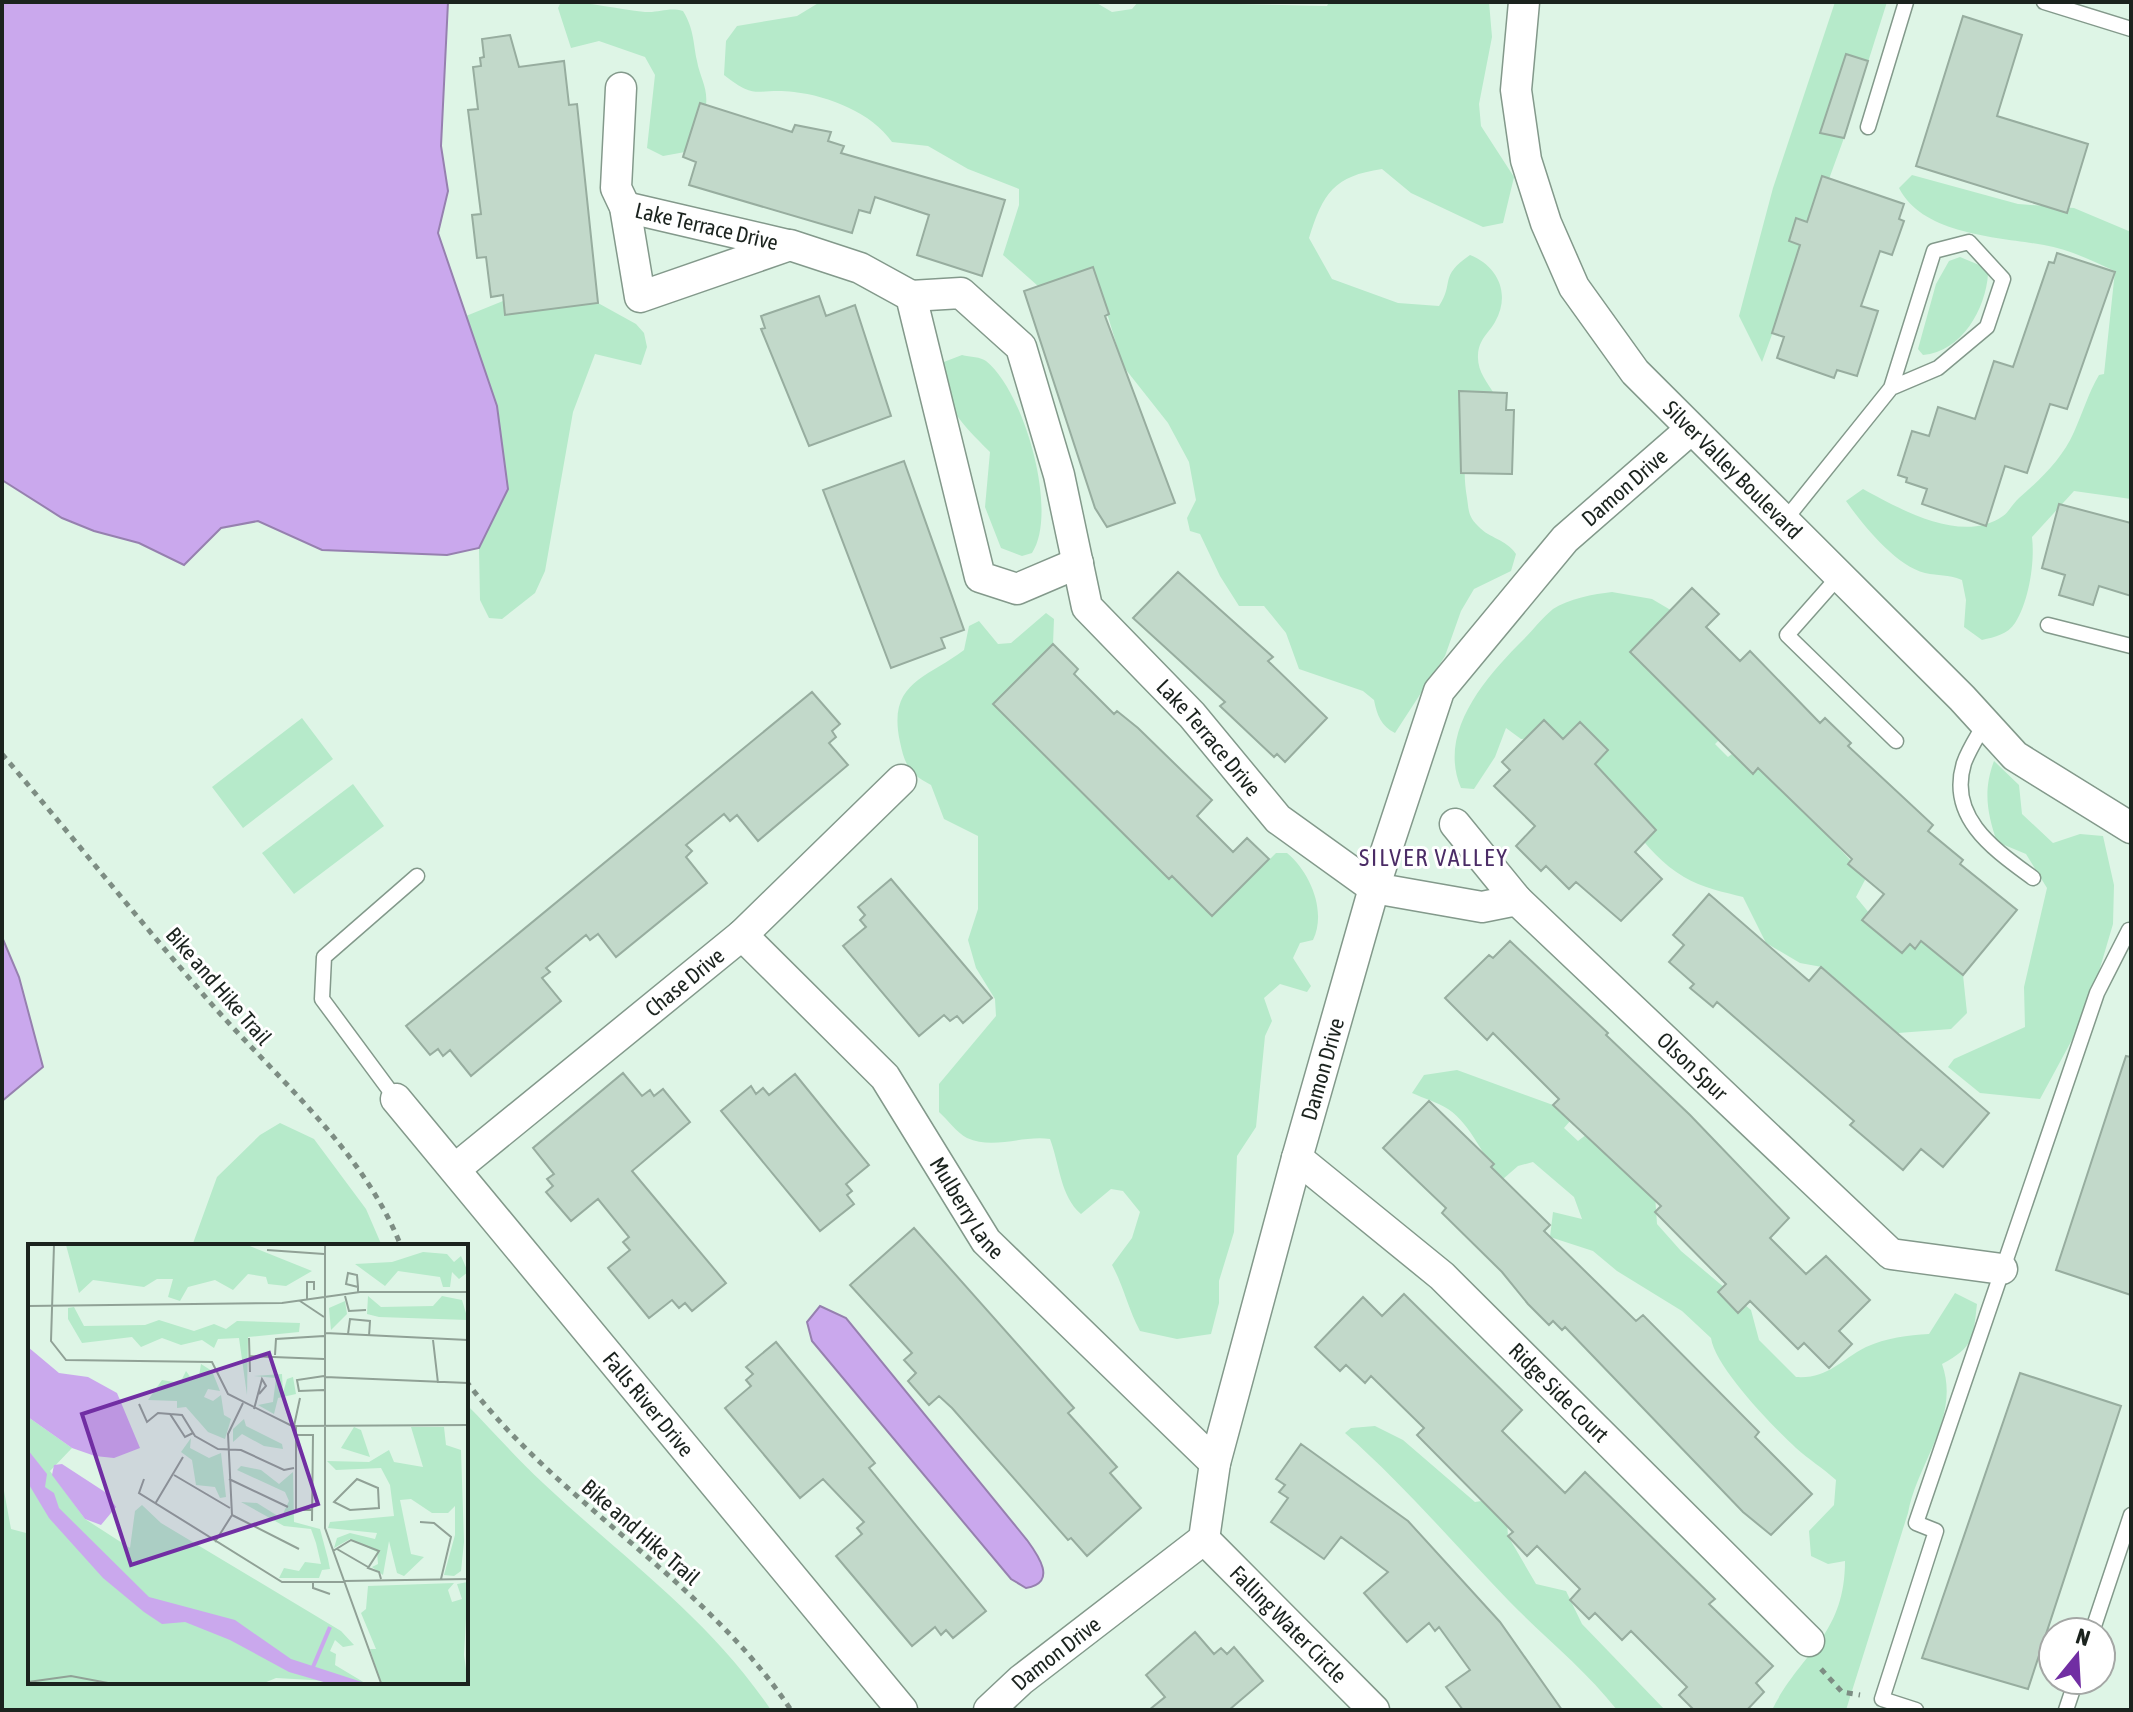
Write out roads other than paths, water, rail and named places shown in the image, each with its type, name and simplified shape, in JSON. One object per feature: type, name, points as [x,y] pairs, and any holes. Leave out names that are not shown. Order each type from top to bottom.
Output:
[{"type":"street","name":"Silver Valley Boulevard","points":[[1524,2],[1516,90],[1526,160],[1546,223],[1574,287],[1635,372],[1690,430],[1840,575],[2015,756],[2131,828]]},
{"type":"street","name":"Lake Terrace Drive","points":[[621,88],[616,188],[625,207],[640,297],[790,245]]},
{"type":"street","name":"Lake Terrace Drive","points":[[625,207],[790,245],[860,268],[911,296],[961,293],[1021,347],[1059,475],[1087,607],[1192,715],[1278,819],[1374,888]]},
{"type":"street","points":[[911,296],[980,577],[1017,589],[1078,563]]},
{"type":"street","name":"Damon Drive","points":[[989,1710],[1021,1680],[1204,1539],[1215,1463],[1297,1158],[1374,888],[1439,691],[1565,539],[1690,430]]},
{"type":"street","name":"Chase Drive","points":[[455,1169],[742,935],[901,780]]},
{"type":"street","name":"Olson Spur","points":[[1455,824],[1517,900],[1891,1254],[2002,1269]]},
{"type":"street","points":[[1374,888],[1482,907],[1517,900]]},
{"type":"street","name":"Mulberry Lane","points":[[742,935],[885,1077],[986,1241],[1215,1463]]},
{"type":"street","name":"Falls River Drive","points":[[396,1099],[902,1710]]},
{"type":"street","name":"Ridge Side Court","points":[[1297,1158],[1442,1276],[1809,1641]]},
{"type":"street","name":"Falling Water Circle","points":[[1204,1539],[1374,1710]]},
{"type":"lane","points":[[1868,127],[1906,2]]},
{"type":"lane","points":[[2044,2],[2131,29]]},
{"type":"lane","points":[[1785,520],[1891,388],[1934,251],[1969,242],[2003,279],[1987,327],[1938,368],[1891,388]]},
{"type":"lane","points":[[1840,575],[1787,635],[1833,684],[1896,741]]},
{"type":"lane","points":[[2048,625],[2131,646]]},
{"type":"lane","points":[[1985,723],[1964,763],[1963,801],[1969,821],[1989,846],[2033,878]]},
{"type":"lane","points":[[396,1099],[322,999],[324,957],[417,876]]},
{"type":"lane","points":[[1916,1710],[1882,1699],[1936,1531],[1916,1523],[2097,993],[2130,928]]},
{"type":"lane","points":[[2097,1616],[2131,1515]]},
{"type":"lane","points":[[2115,1564],[2131,1569]]},
{"type":"district","name":"SILVER VALLEY","points":[[1434,857]]}]
